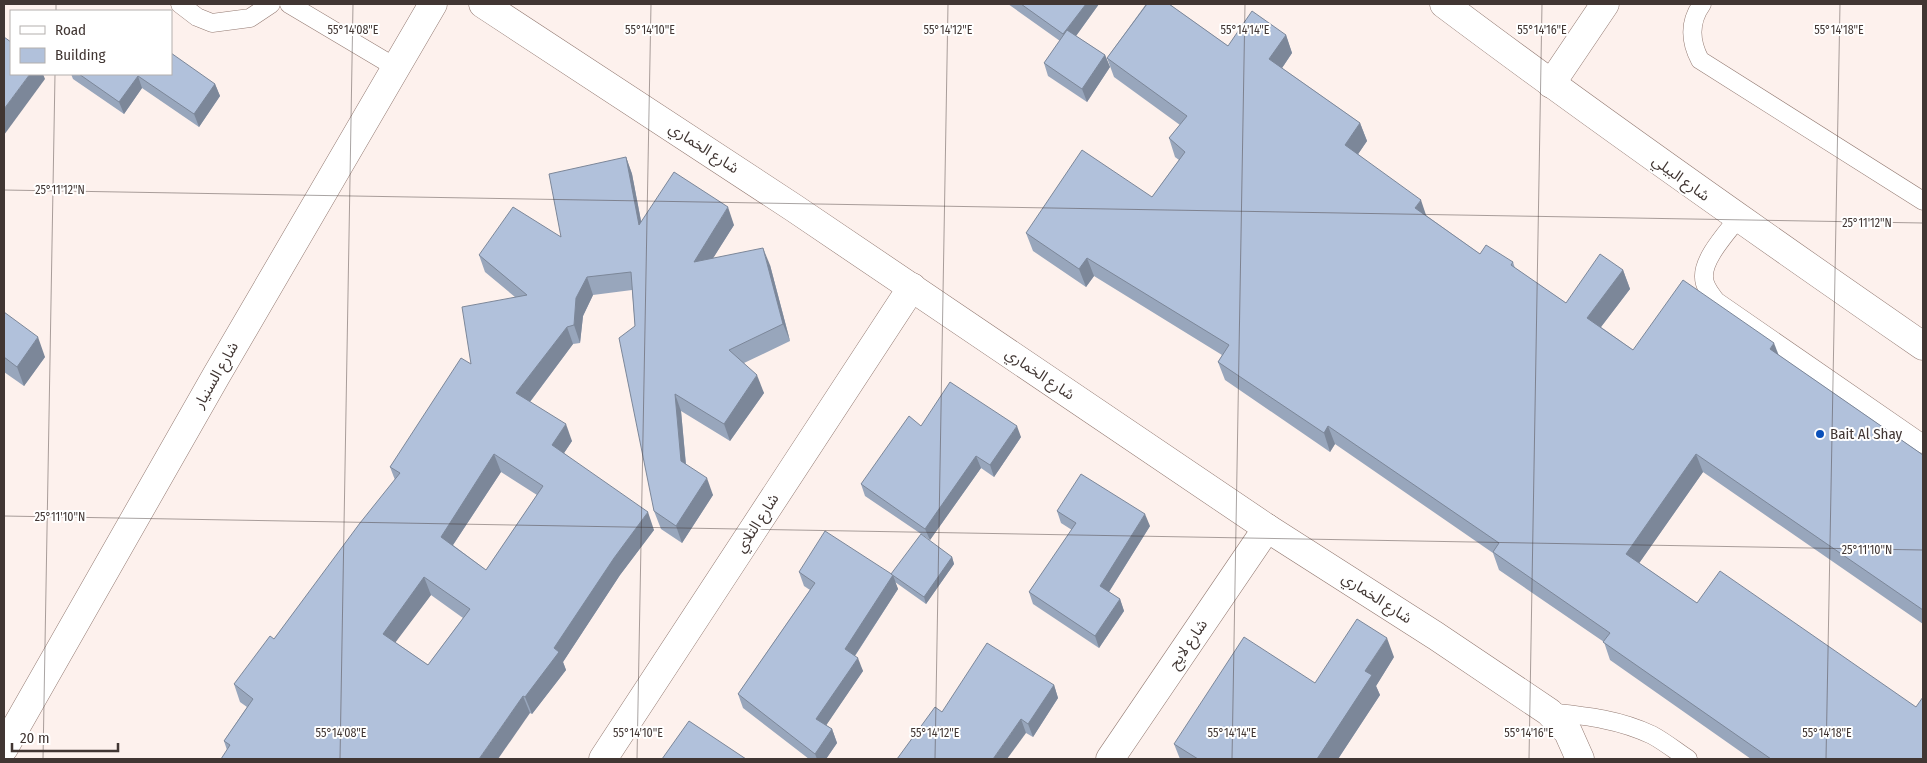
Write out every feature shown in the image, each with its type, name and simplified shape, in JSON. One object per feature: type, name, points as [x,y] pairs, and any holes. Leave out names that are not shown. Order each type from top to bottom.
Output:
[{"type":"street","name":"شارع السنيار","points":[[5,744],[216,376],[433,4]]},
{"type":"street","name":"شارع الخماري","points":[[483,4],[912,287],[1267,528],[1428,631],[1549,712],[1568,732],[1580,759]]},
{"type":"street","name":"شارع البيلي","points":[[1444,4],[1551,84],[1738,218],[1923,346]]},
{"type":"street","points":[[1551,84],[1605,4]]},
{"type":"street","name":"شارع التلاي","points":[[603,759],[912,287]]},
{"type":"street","name":"شارع لايح","points":[[1110,759],[1267,528]]},
{"type":"lane","points":[[180,4],[197,17],[212,23],[250,18],[271,4]]},
{"type":"lane","points":[[289,4],[395,67]]},
{"type":"lane","points":[[1702,4],[1692,24],[1692,39],[1700,60],[1923,201]]},
{"type":"lane","points":[[1738,218],[1706,264],[1704,277],[1708,290],[1716,301],[1923,444]]},
{"type":"lane","points":[[1549,712],[1603,718],[1628,725],[1653,736],[1688,759]]},
{"type":"building","points":[[1021,4],[1086,4],[1063,34]]},
{"type":"building","points":[[1147,4],[1169,4],[1228,46],[1252,11],[1286,35],[1269,59],[1360,123],[1345,145],[1421,200],[1415,208],[1480,254],[1486,245],[1513,262],[1511,265],[1566,303],[1600,254],[1623,270],[1587,318],[1633,350],[1683,280],[1774,343],[1770,349],[1923,455],[1923,610],[1696,454],[1626,554],[1697,603],[1720,571],[1916,707],[1923,697],[1923,759],[1771,759],[1603,642],[1610,633],[1493,552],[1499,543],[1328,426],[1324,433],[1218,362],[1229,345],[1087,258],[1079,269],[1026,233],[1082,150],[1152,197],[1185,152],[1169,138],[1187,116],[1107,58]]},
{"type":"building","points":[[1067,30],[1105,55],[1082,89],[1044,63]]},
{"type":"building","points":[[4,37],[10,41],[10,75],[29,75],[4,109]]},
{"type":"building","points":[[172,54],[215,84],[194,114],[138,76],[119,102],[80,75],[172,75]]},
{"type":"building","points":[[626,157],[639,225],[674,172],[728,207],[694,262],[763,248],[783,324],[729,350],[757,375],[724,424],[675,394],[681,461],[707,478],[676,526],[654,511],[619,338],[635,326],[631,272],[587,277],[576,298],[574,325],[567,327],[516,393],[566,424],[552,445],[648,512],[614,558],[554,648],[559,652],[525,697],[523,696],[479,759],[221,759],[230,745],[224,741],[253,699],[234,684],[270,636],[274,639],[360,523],[400,473],[390,467],[461,358],[471,364],[462,307],[527,295],[479,255],[513,207],[561,237],[549,174]],"holes":[[[494,454],[543,486],[486,570],[441,537]],[[424,577],[470,609],[428,665],[383,634]]]},
{"type":"building","points":[[4,312],[38,337],[17,367],[4,357]]},
{"type":"building","points":[[950,382],[1017,426],[990,465],[976,456],[925,529],[861,484],[909,416],[921,426]]},
{"type":"building","points":[[1081,474],[1145,514],[1100,586],[1120,599],[1095,636],[1029,592],[1076,523],[1057,511]]},
{"type":"building","points":[[825,531],[893,575],[845,649],[858,658],[816,719],[832,729],[815,754],[738,694],[815,583],[799,572]]},
{"type":"building","points":[[921,534],[952,557],[924,597],[891,574]]},
{"type":"building","points":[[1357,619],[1387,638],[1365,671],[1372,675],[1317,759],[1198,759],[1174,744],[1244,637],[1315,683]]},
{"type":"building","points":[[987,643],[1054,685],[1028,724],[1021,719],[993,759],[897,759],[935,707],[942,712]]},
{"type":"building","points":[[689,721],[746,759],[662,759]]},
{"type":"place","name":"Bait Al Shay","points":[[1820,434]]}]
